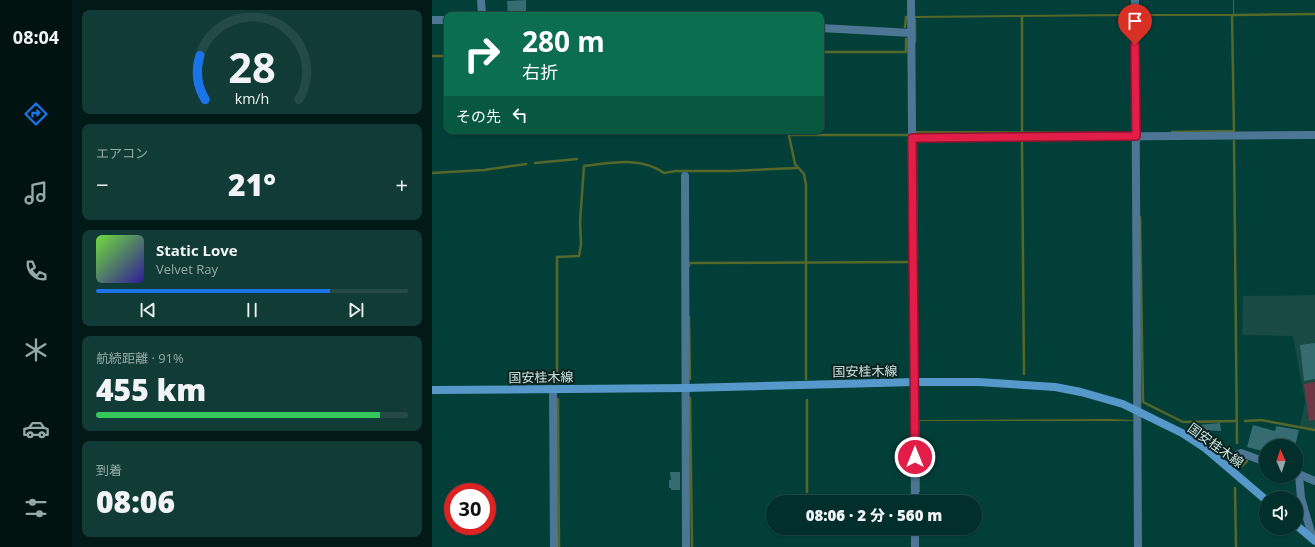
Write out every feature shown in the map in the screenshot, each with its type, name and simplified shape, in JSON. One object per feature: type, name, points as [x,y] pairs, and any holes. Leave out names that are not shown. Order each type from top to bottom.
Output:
[{"type":"main road","name":"国安桂木線","points":[[432,390],[686,388],[915,382],[978,382],[1055,387],[1101,397],[1123,404],[1182,433],[1205,448],[1259,494]]},
{"type":"main road","points":[[1303,531],[1314,540]]},
{"type":"street","points":[[481,0],[482,12]]},
{"type":"street","points":[[911,0],[915,495]]},
{"type":"street","points":[[1135,0],[1138,547]]},
{"type":"street","points":[[432,20],[444,20]]},
{"type":"street","points":[[824,28],[911,33]]},
{"type":"street","points":[[912,138],[1315,134]]},
{"type":"street","points":[[685,176],[686,547]]},
{"type":"street","points":[[553,389],[554,547]]},
{"type":"street","points":[[1227,466],[1237,455],[1241,453],[1259,459]]},
{"type":"street","points":[[1303,476],[1315,481]]},
{"type":"street","points":[[1300,483],[1302,498],[1314,540]]},
{"type":"street","points":[[915,535],[915,547]]},
{"type":"shaded area","points":[[1233,0],[1234,16],[1137,16],[1137,14],[1233,14]]},
{"type":"shaded area","points":[[1132,14],[1132,16],[915,18],[915,16]]},
{"type":"shaded area","points":[[1315,295],[1315,429],[1300,426],[1305,402],[1293,336],[1242,335],[1243,296]]},
{"type":"shaded area","points":[[1315,382],[1315,420],[1309,421],[1304,384]]},
{"type":"shaded area","points":[[1110,419],[1133,421],[920,421],[920,492],[918,492],[918,420]]},
{"type":"building","points":[[526,0],[526,12],[508,12],[507,1]]},
{"type":"building","points":[[1315,343],[1315,379],[1304,381],[1300,345]]},
{"type":"building","points":[[1220,423],[1221,431],[1199,430],[1198,425]]},
{"type":"building","points":[[1253,425],[1275,431],[1276,426],[1299,430],[1297,439],[1259,439],[1259,450],[1247,447]]},
{"type":"building","points":[[670,472],[680,472],[680,490],[671,490],[671,488],[669,488],[669,480],[671,480]]},
{"type":"waterway","points":[[1234,15],[1315,14]]},
{"type":"waterway","points":[[1172,132],[1234,131],[1232,15]]},
{"type":"waterway","points":[[1022,16],[1022,132]]},
{"type":"waterway","points":[[905,27],[906,17],[909,17]]},
{"type":"waterway","points":[[915,20],[915,42]]},
{"type":"waterway","points":[[824,52],[906,52],[906,39]]},
{"type":"waterway","points":[[432,56],[444,56]]},
{"type":"waterway","points":[[915,131],[1107,133]]},
{"type":"waterway","points":[[789,134],[795,164],[804,174],[806,185],[806,379]]},
{"type":"waterway","points":[[790,135],[909,135]]},
{"type":"waterway","points":[[1234,141],[1237,443]]},
{"type":"waterway","points":[[1022,143],[1024,374]]},
{"type":"waterway","points":[[916,144],[917,260]]},
{"type":"waterway","points":[[535,163],[577,159]]},
{"type":"waterway","points":[[557,382],[557,257],[579,256],[581,244],[580,222],[584,166],[625,162],[645,164],[664,173],[676,171],[732,171],[797,168]]},
{"type":"waterway","points":[[432,173],[484,170],[526,164]]},
{"type":"waterway","points":[[1140,217],[1143,402],[1183,422],[1237,421]]},
{"type":"waterway","points":[[689,266],[689,263],[911,262]]},
{"type":"waterway","points":[[689,317],[690,379]]},
{"type":"waterway","points":[[690,398],[692,547]]},
{"type":"waterway","points":[[558,399],[559,547]]},
{"type":"waterway","points":[[807,400],[807,492]]},
{"type":"waterway","points":[[1245,421],[1261,420],[1315,430]]},
{"type":"waterway","points":[[1242,466],[1247,461]]},
{"type":"waterway","points":[[1235,488],[1236,547]]},
{"type":"route","points":[[915,457],[912,138],[1136,136],[1135,45]]}]
